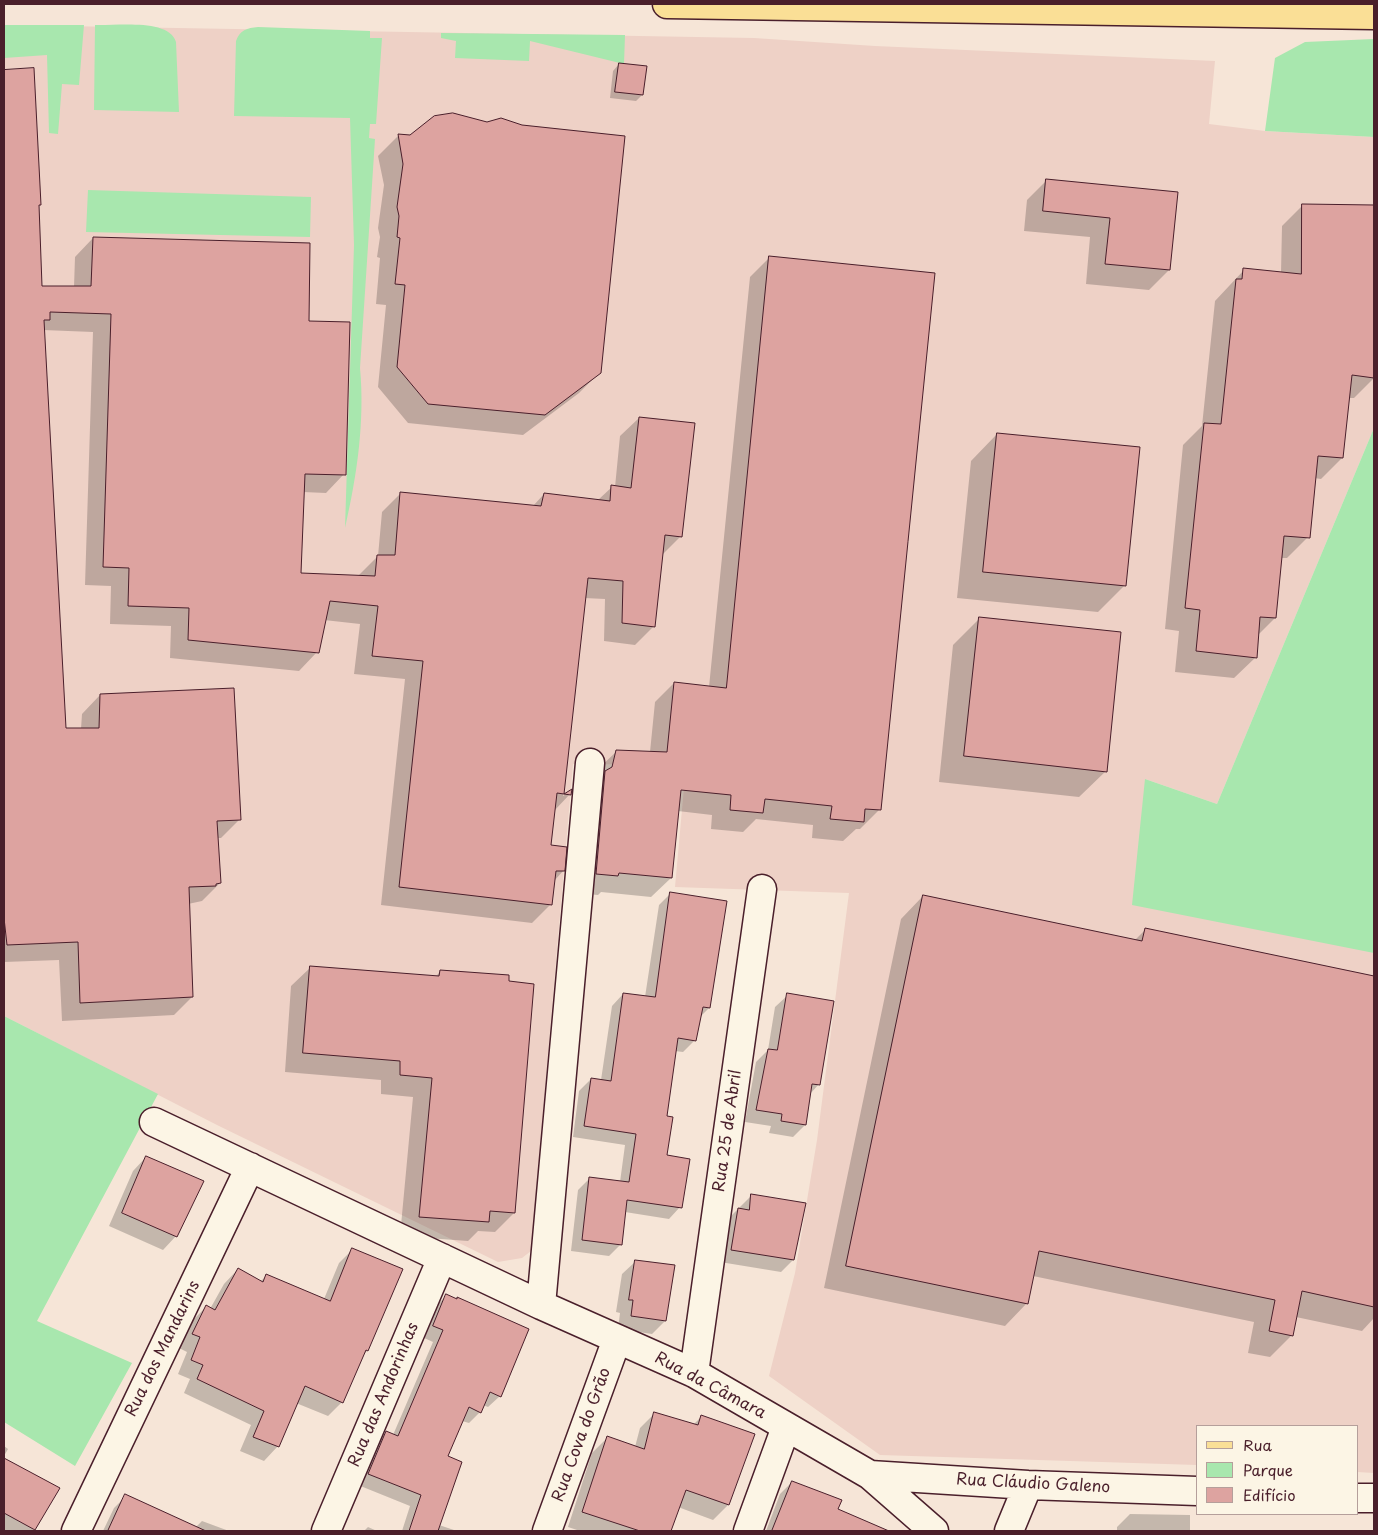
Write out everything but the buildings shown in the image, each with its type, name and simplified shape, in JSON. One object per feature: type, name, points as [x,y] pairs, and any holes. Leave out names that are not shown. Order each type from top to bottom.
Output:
[{"type":"main road","points":[[667,4],[1169,7],[1365,12]]},
{"type":"street","points":[[541,1305],[590,763]]},
{"type":"street","name":"Rua 25 de Abril","points":[[694,1373],[762,890]]},
{"type":"street","name":"Rua da Câmara","points":[[154,1122],[541,1305],[694,1373],[870,1474],[934,1531]]},
{"type":"street","name":"Rua dos Mandarins","points":[[76,1531],[250,1167]]},
{"type":"street","name":"Rua das Andorinhas","points":[[326,1531],[442,1258]]},
{"type":"street","name":"Rua Cova do Grão","points":[[547,1531],[617,1338]]},
{"type":"street","points":[[748,1531],[786,1427]]},
{"type":"street","name":"Rua Cláudio Galeno","points":[[870,1474],[1028,1485],[1196,1491]]},
{"type":"street","points":[[1009,1531],[1028,1485]]},
{"type":"street","points":[[1358,1498],[1374,1498]]},
{"type":"shaded area","points":[[4,25],[754,38],[875,46],[1215,61],[1209,124],[1265,131],[1374,137],[1374,428],[1217,804],[1145,779],[1374,899],[1374,1473],[1358,1472],[1358,1425],[1196,1425],[1196,1465],[880,1455],[769,1376],[795,1273],[817,1140],[849,893],[675,887],[686,765],[573,764],[531,1251],[522,1258],[498,1262],[217,1125],[4,1016]]},
{"type":"green space","points":[[128,24],[153,26],[171,34],[176,42],[179,112],[94,110],[95,25]]},
{"type":"green space","points":[[4,25],[84,25],[79,85],[62,84],[58,134],[49,133],[47,55],[4,58]]},
{"type":"green space","points":[[258,27],[370,31],[370,38],[382,38],[376,124],[370,124],[369,138],[375,139],[360,368],[361,428],[353,489],[345,528],[354,245],[350,118],[234,116],[236,41],[244,30]]},
{"type":"green space","points":[[441,33],[625,35],[624,64],[530,41],[529,61],[455,58],[456,41],[441,38]]},
{"type":"green space","points":[[1374,39],[1374,137],[1265,131],[1275,58],[1305,42]]},
{"type":"green space","points":[[88,190],[311,197],[310,237],[86,232]]},
{"type":"green space","points":[[1374,428],[1374,953],[1132,905],[1145,779],[1217,804]]},
{"type":"green space","points":[[4,1016],[158,1094],[37,1321],[132,1363],[75,1466],[4,1422]]}]
